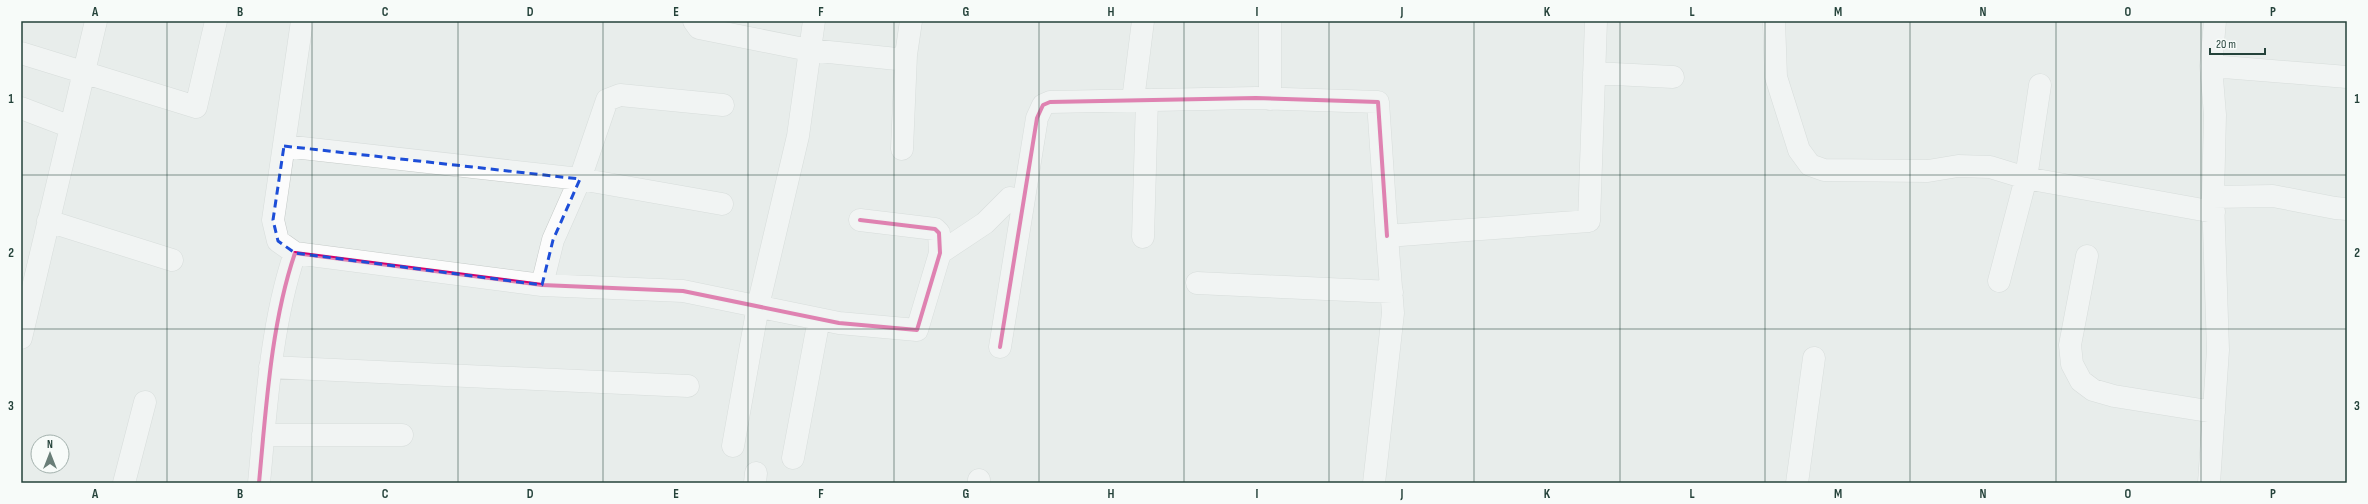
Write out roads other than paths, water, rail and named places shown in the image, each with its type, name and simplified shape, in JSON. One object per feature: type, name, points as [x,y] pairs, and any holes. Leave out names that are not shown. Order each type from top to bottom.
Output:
[{"type":"street","points":[[21,338],[96,21]]},
{"type":"street","points":[[21,53],[196,107],[216,21]]},
{"type":"street","points":[[302,21],[273,220],[278,241],[295,253],[542,285],[683,290],[819,319],[917,330],[940,253],[941,237],[935,229],[860,220]]},
{"type":"street","points":[[694,21],[699,28],[809,50],[897,59],[906,55]]},
{"type":"street","points":[[733,446],[758,306],[798,136],[814,21]]},
{"type":"street","points":[[902,149],[906,55],[911,21]]},
{"type":"street","points":[[1143,21],[1140,100],[1143,237]]},
{"type":"street","points":[[1270,21],[1270,99]]},
{"type":"street","points":[[1387,236],[1589,221],[1596,21]]},
{"type":"street","points":[[1774,21],[1776,77],[1799,150],[1810,165],[1824,170],[1928,171],[1972,165],[1990,167],[2026,178],[2214,204],[2273,196],[2347,209]]},
{"type":"street","points":[[2209,483],[2218,350],[2214,204],[2216,147],[2211,66],[2215,21]]},
{"type":"street","points":[[2211,66],[2347,77]]},
{"type":"street","points":[[1594,73],[1673,77]]},
{"type":"street","points":[[1999,281],[2026,178],[2040,85]]},
{"type":"street","points":[[542,285],[553,240],[580,179],[604,106],[610,98],[620,95],[723,105]]},
{"type":"street","points":[[1000,347],[1040,110],[1043,105],[1050,102],[1140,100],[1270,99],[1378,102],[1393,312],[1374,483]]},
{"type":"street","points":[[21,108],[71,127]]},
{"type":"street","points":[[284,146],[580,179],[722,204]]},
{"type":"street","points":[[940,253],[985,223],[1010,198]]},
{"type":"street","points":[[48,222],[172,260]]},
{"type":"street","points":[[259,483],[270,367],[289,269],[295,253]]},
{"type":"street","points":[[2087,256],[2070,345],[2072,364],[2081,381],[2093,390],[2114,396],[2214,412]]},
{"type":"street","points":[[1198,284],[1392,292]]},
{"type":"street","points":[[793,458],[819,319]]},
{"type":"street","points":[[1797,483],[1814,358]]},
{"type":"street","points":[[270,367],[688,386]]},
{"type":"street","points":[[124,483],[145,402]]},
{"type":"street","points":[[264,435],[402,435]]}]
